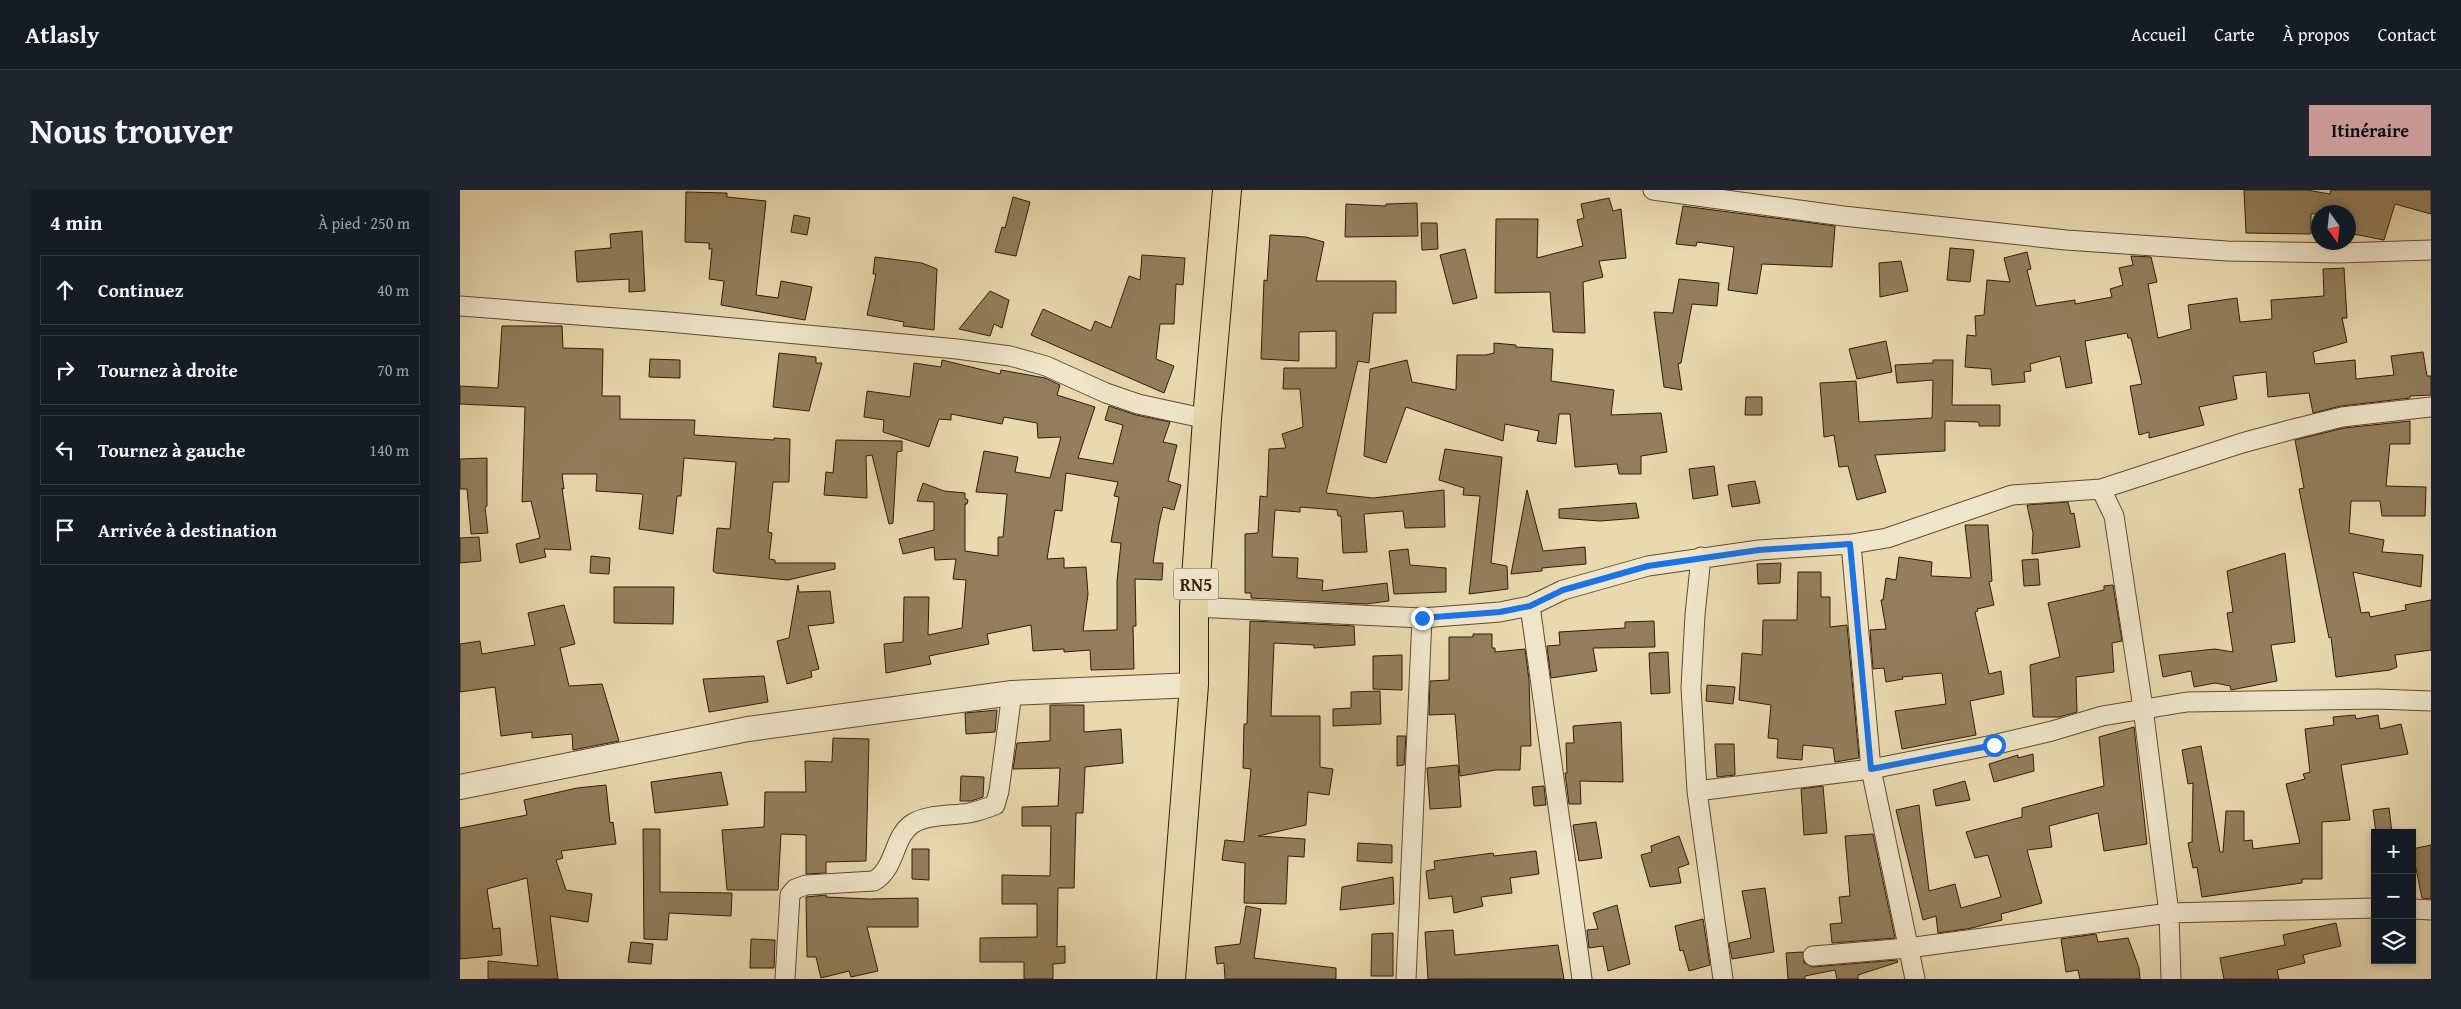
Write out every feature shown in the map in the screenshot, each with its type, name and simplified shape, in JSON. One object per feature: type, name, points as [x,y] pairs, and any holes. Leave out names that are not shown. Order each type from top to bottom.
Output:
[{"type":"highway","name":"RN5","points":[[1171,979],[1194,685],[1194,607],[1207,420],[1227,190]]},
{"type":"street","points":[[1653,190],[1842,216],[2066,240],[2227,251],[2340,253],[2431,250]]},
{"type":"street","points":[[460,306],[668,322],[957,349],[1010,356],[1046,366],[1106,393],[1138,404],[1207,420]]},
{"type":"street","points":[[1194,607],[1422,618],[1500,612],[1530,606],[1563,590],[1648,566],[1759,550],[1850,544],[1887,538],[2012,495],[2102,490],[2242,443],[2290,430],[2342,417],[2431,407]]},
{"type":"street","points":[[2102,490],[2114,516],[2143,708],[2169,913],[2171,979]]},
{"type":"street","points":[[1850,544],[1871,769],[1915,979]]},
{"type":"street","points":[[1701,557],[1695,615],[1691,687],[1697,792],[1723,979]]},
{"type":"street","points":[[1530,606],[1582,979]]},
{"type":"street","points":[[1406,979],[1422,618]]},
{"type":"street","points":[[460,787],[748,728],[1012,692],[1194,685]]},
{"type":"street","points":[[785,979],[790,895],[795,889],[806,885],[874,881],[882,876],[905,832],[912,824],[925,819],[971,812],[995,805],[999,791],[1012,692]]},
{"type":"street","points":[[1697,792],[1871,769],[1994,745],[2052,731],[2102,716],[2187,702],[2377,699],[2431,701]]},
{"type":"street","points":[[1813,956],[1908,948],[2169,913],[2371,908]]},
{"type":"street","points":[[2416,909],[2431,910]]},
{"type":"building","points":[[2244,190],[2307,190],[2330,194],[2331,190],[2431,190],[2431,214],[2395,204],[2384,240],[2356,235],[2356,205],[2311,205],[2311,234],[2246,233]]},
{"type":"building","points":[[686,192],[727,193],[727,197],[766,201],[756,295],[778,298],[781,281],[812,287],[805,320],[721,305],[724,281],[709,279],[712,249],[709,249],[709,243],[685,242]]},
{"type":"building","points":[[1013,197],[1030,202],[1016,256],[995,252],[1002,227],[1005,228]]},
{"type":"building","points":[[1609,198],[1613,211],[1621,209],[1626,258],[1599,261],[1603,277],[1583,282],[1585,333],[1553,332],[1550,292],[1495,293],[1496,219],[1538,219],[1537,258],[1583,246],[1577,220],[1584,218],[1581,204]]},
{"type":"building","points":[[1417,203],[1418,236],[1345,237],[1346,204],[1386,206],[1386,204]]},
{"type":"building","points":[[1683,206],[1835,226],[1832,267],[1762,264],[1757,294],[1728,290],[1734,247],[1697,242],[1696,246],[1676,244]]},
{"type":"building","points":[[794,215],[810,218],[807,235],[791,232]]},
{"type":"building","points":[[1421,223],[1437,223],[1438,249],[1422,250]]},
{"type":"building","points":[[642,231],[645,291],[629,292],[629,279],[577,282],[575,251],[611,248],[610,234]]},
{"type":"building","points":[[1270,235],[1306,237],[1324,242],[1316,281],[1396,281],[1396,313],[1373,313],[1369,363],[1358,361],[1326,493],[1373,498],[1444,490],[1445,527],[1405,528],[1403,511],[1364,514],[1367,552],[1343,553],[1341,516],[1338,516],[1337,510],[1300,507],[1300,512],[1275,510],[1272,557],[1298,558],[1297,578],[1323,580],[1322,591],[1387,583],[1389,601],[1366,604],[1251,598],[1251,593],[1245,593],[1245,534],[1258,533],[1260,496],[1267,497],[1269,449],[1286,448],[1282,434],[1303,427],[1300,389],[1283,389],[1284,368],[1336,368],[1336,331],[1299,332],[1299,361],[1261,359],[1264,280],[1267,281]]},
{"type":"building","points":[[1950,248],[1974,250],[1970,282],[1947,280]]},
{"type":"building","points":[[1465,249],[1477,298],[1453,304],[1440,255]]},
{"type":"building","points":[[2027,252],[2031,269],[2027,270],[2036,306],[2075,300],[2075,304],[2112,297],[2110,289],[2123,285],[2119,268],[2133,265],[2131,256],[2151,257],[2157,282],[2148,284],[2158,338],[2191,329],[2188,305],[2237,298],[2240,322],[2272,319],[2271,300],[2324,296],[2323,269],[2344,268],[2347,318],[2342,318],[2347,342],[2313,352],[2315,364],[2355,360],[2356,379],[2394,375],[2391,356],[2423,352],[2427,376],[2431,376],[2431,395],[2410,396],[2410,398],[2341,406],[2313,413],[2309,393],[2268,397],[2266,372],[2233,376],[2237,399],[2199,407],[2204,425],[2149,438],[2149,432],[2139,435],[2130,386],[2142,384],[2131,338],[2128,338],[2127,333],[2085,341],[2092,383],[2066,388],[2060,356],[2030,364],[2031,371],[2024,372],[2025,382],[1992,385],[1991,369],[1965,367],[1967,335],[1976,336],[1975,316],[1984,315],[1987,280],[2010,282],[2004,258]]},
{"type":"building","points":[[1142,255],[1185,258],[1183,285],[1176,284],[1174,324],[1160,324],[1156,359],[1174,366],[1164,393],[1031,335],[1043,309],[1091,331],[1095,321],[1111,328],[1129,276],[1140,280]]},
{"type":"building","points":[[875,257],[922,263],[937,269],[934,330],[903,326],[904,322],[867,315],[876,274],[873,274]]},
{"type":"building","points":[[1901,261],[1908,291],[1880,297],[1879,263]]},
{"type":"building","points":[[1679,279],[1719,283],[1717,306],[1692,304],[1681,363],[1678,364],[1682,390],[1664,387],[1654,312],[1673,313]]},
{"type":"building","points":[[990,291],[1009,300],[1002,328],[994,324],[990,336],[959,329]]},
{"type":"building","points":[[502,326],[562,326],[563,348],[603,349],[602,396],[620,396],[620,419],[695,420],[694,435],[774,440],[774,438],[790,439],[789,482],[773,482],[768,532],[772,533],[769,559],[775,560],[775,563],[835,563],[835,569],[788,580],[716,573],[713,571],[717,528],[730,529],[736,462],[684,458],[681,496],[677,496],[673,534],[639,529],[643,494],[596,491],[597,474],[562,474],[564,489],[562,488],[571,550],[544,549],[546,557],[520,563],[516,544],[540,538],[531,501],[522,502],[525,407],[460,404],[460,386],[498,388]]},
{"type":"building","points":[[1886,341],[1892,372],[1857,379],[1849,349]]},
{"type":"building","points":[[1494,343],[1516,345],[1516,347],[1553,349],[1551,381],[1614,390],[1611,415],[1661,413],[1667,452],[1641,456],[1641,474],[1619,474],[1617,464],[1575,467],[1570,414],[1559,414],[1556,444],[1537,441],[1539,431],[1505,424],[1503,441],[1406,407],[1386,463],[1364,456],[1370,369],[1407,360],[1412,382],[1456,390],[1457,355],[1486,355],[1494,353]]},
{"type":"building","points":[[779,353],[816,357],[816,363],[822,363],[809,411],[773,407]]},
{"type":"building","points":[[650,359],[680,360],[680,378],[649,377]]},
{"type":"building","points":[[942,360],[1000,374],[1001,370],[1045,378],[1060,385],[1057,395],[1095,407],[1078,458],[1113,464],[1123,425],[1105,420],[1109,406],[1136,415],[1170,422],[1163,442],[1177,445],[1168,481],[1181,485],[1174,510],[1163,507],[1159,524],[1153,563],[1163,563],[1162,580],[1135,579],[1136,626],[1133,626],[1134,669],[1091,670],[1090,650],[1064,652],[1064,649],[1033,651],[1031,625],[987,634],[989,644],[929,656],[931,664],[886,673],[884,644],[903,642],[904,597],[929,597],[928,635],[962,628],[966,580],[953,579],[956,559],[935,560],[934,547],[903,554],[899,539],[934,530],[934,502],[917,501],[923,483],[944,491],[965,493],[965,498],[968,500],[967,504],[965,504],[965,551],[998,556],[998,537],[1003,537],[1007,494],[976,492],[984,451],[1018,457],[1015,472],[1050,478],[1061,437],[1038,438],[1037,423],[1004,417],[1002,424],[951,414],[951,420],[939,419],[929,447],[883,432],[884,420],[864,417],[867,391],[910,397],[914,363],[941,367]],"holes":[[[1066,473],[1118,482],[1114,496],[1119,497],[1111,542],[1121,543],[1117,581],[1117,630],[1083,631],[1088,594],[1086,567],[1064,568],[1064,558],[1047,559],[1055,510],[1062,511]]]},
{"type":"building","points":[[1933,360],[1953,360],[1952,405],[2000,405],[2000,426],[1979,426],[1979,422],[1945,421],[1945,451],[1875,455],[1886,492],[1857,500],[1848,466],[1839,467],[1834,435],[1824,437],[1820,383],[1856,381],[1859,422],[1932,418],[1933,380],[1897,383],[1895,365],[1933,363]]},
{"type":"building","points":[[1746,397],[1762,397],[1762,415],[1745,415]]},
{"type":"building","points":[[2410,421],[2410,444],[2390,444],[2386,486],[2426,487],[2425,516],[2382,516],[2380,501],[2351,501],[2349,533],[2384,540],[2382,552],[2423,555],[2421,587],[2353,572],[2361,613],[2369,612],[2370,617],[2406,610],[2405,605],[2431,600],[2431,650],[2395,655],[2397,667],[2390,670],[2336,677],[2331,637],[2329,638],[2299,489],[2304,488],[2295,440],[2344,428]]},
{"type":"building","points":[[836,440],[902,441],[902,451],[897,452],[893,523],[889,524],[872,455],[866,456],[867,498],[824,495],[826,472],[833,473]]},
{"type":"building","points":[[1445,449],[1502,457],[1491,563],[1507,566],[1508,589],[1469,594],[1480,496],[1463,495],[1464,488],[1439,480]]},
{"type":"building","points":[[487,458],[487,506],[485,507],[488,533],[471,534],[467,489],[460,489],[460,459]]},
{"type":"building","points":[[1714,466],[1718,495],[1693,499],[1689,469]]},
{"type":"building","points":[[1755,481],[1760,503],[1732,507],[1728,485]]},
{"type":"building","points":[[1527,490],[1543,551],[1585,547],[1586,564],[1542,568],[1542,571],[1511,574]]},
{"type":"building","points":[[2068,502],[2071,514],[2074,513],[2080,547],[2032,554],[2033,533],[2027,505]]},
{"type":"building","points":[[1636,503],[1639,518],[1600,521],[1559,518],[1559,509]]},
{"type":"building","points":[[1965,525],[1988,525],[1992,581],[1989,582],[1994,605],[1977,609],[1978,611],[1975,612],[1989,674],[2001,671],[2004,694],[1970,701],[1976,735],[1902,749],[1895,711],[1946,704],[1942,673],[1902,677],[1903,679],[1886,682],[1884,668],[1873,669],[1870,630],[1886,629],[1881,600],[1883,600],[1886,578],[1896,580],[1899,557],[1932,562],[1931,576],[1971,578]]},
{"type":"building","points":[[479,537],[481,561],[460,563],[460,538]]},
{"type":"building","points":[[1408,549],[1410,565],[1446,568],[1446,592],[1394,594],[1389,551]]},
{"type":"building","points":[[2285,553],[2295,642],[2271,645],[2277,681],[2231,690],[2230,686],[2215,683],[2194,687],[2191,671],[2163,677],[2159,655],[2215,649],[2233,652],[2227,613],[2233,612],[2227,571]]},
{"type":"building","points":[[591,556],[610,558],[609,574],[590,573]]},
{"type":"building","points":[[2038,559],[2040,585],[2024,586],[2022,560]]},
{"type":"building","points":[[1781,563],[1780,583],[1758,584],[1757,564]]},
{"type":"building","points":[[1798,572],[1821,572],[1821,597],[1830,597],[1830,627],[1847,625],[1859,758],[1835,762],[1833,748],[1803,745],[1802,760],[1777,758],[1778,739],[1768,738],[1771,705],[1739,700],[1742,653],[1762,655],[1763,620],[1797,620]]},
{"type":"building","points":[[798,585],[799,592],[830,591],[834,623],[808,626],[819,669],[811,671],[812,677],[787,684],[777,641],[789,638]]},
{"type":"building","points":[[2113,585],[2122,641],[2112,643],[2114,672],[2076,677],[2077,712],[2059,717],[2033,717],[2030,665],[2060,657],[2048,603],[2104,590],[2104,586]]},
{"type":"building","points":[[614,587],[674,587],[673,624],[614,623]]},
{"type":"building","points":[[564,605],[575,644],[560,648],[569,686],[602,684],[619,741],[573,750],[572,734],[532,738],[532,732],[501,736],[495,687],[460,692],[460,644],[480,641],[482,654],[535,645],[528,613]]},
{"type":"building","points":[[1250,621],[1354,626],[1355,645],[1314,648],[1314,645],[1274,643],[1271,716],[1320,716],[1320,767],[1333,769],[1329,795],[1308,792],[1306,825],[1258,836],[1305,839],[1304,857],[1288,856],[1286,904],[1244,903],[1245,863],[1222,860],[1225,840],[1244,842],[1251,769],[1243,768],[1244,724],[1247,724]]},
{"type":"building","points":[[1654,621],[1655,647],[1593,648],[1597,671],[1551,678],[1547,646],[1560,645],[1559,632],[1625,628],[1625,622]]},
{"type":"building","points":[[1473,634],[1492,634],[1492,648],[1495,648],[1495,652],[1525,649],[1529,680],[1531,746],[1521,746],[1520,770],[1496,770],[1460,776],[1455,714],[1429,715],[1430,681],[1449,680],[1449,637],[1473,637]]},
{"type":"building","points":[[1668,652],[1670,693],[1651,694],[1649,653]]},
{"type":"building","points":[[1402,655],[1402,690],[1373,689],[1373,656]]},
{"type":"building","points":[[764,676],[768,702],[709,712],[703,679]]},
{"type":"building","points":[[1707,685],[1735,687],[1733,704],[1706,701]]},
{"type":"building","points":[[1380,691],[1381,724],[1333,726],[1333,709],[1351,708],[1351,692]]},
{"type":"building","points":[[1050,705],[1084,705],[1084,732],[1121,729],[1123,763],[1085,767],[1083,813],[1076,813],[1074,888],[1058,888],[1057,947],[1065,946],[1065,963],[1053,964],[1053,979],[1024,979],[1024,962],[980,962],[980,938],[1037,937],[1037,904],[1002,904],[1002,875],[1050,876],[1051,826],[1022,826],[1022,807],[1058,806],[1060,768],[1013,769],[1017,743],[1050,741]]},
{"type":"building","points":[[997,710],[995,732],[966,734],[965,713]]},
{"type":"building","points":[[2355,715],[2356,719],[2378,715],[2380,729],[2401,724],[2408,754],[2341,765],[2350,820],[2322,822],[2322,879],[2302,879],[2302,883],[2202,897],[2197,867],[2193,868],[2188,843],[2192,842],[2193,783],[2188,784],[2182,750],[2201,746],[2220,852],[2223,852],[2226,811],[2244,811],[2244,841],[2252,840],[2253,849],[2300,843],[2286,784],[2305,779],[2303,774],[2310,772],[2305,729],[2334,725],[2333,717]]},
{"type":"building","points":[[1621,722],[1623,782],[1580,781],[1581,804],[1569,804],[1565,773],[1567,773],[1566,743],[1574,743],[1573,726]]},
{"type":"building","points":[[2134,727],[2147,844],[2104,851],[2098,813],[2049,826],[2052,847],[2027,850],[2042,903],[2001,914],[2002,920],[1972,928],[1938,933],[1936,916],[1923,920],[1896,810],[1919,805],[1929,891],[1955,884],[1961,908],[2001,897],[1988,855],[1975,858],[1966,832],[2022,817],[2022,808],[2104,786],[2099,737]]},
{"type":"building","points":[[1397,736],[1406,736],[1404,765],[1397,766]]},
{"type":"building","points":[[833,738],[869,739],[866,861],[826,862],[826,873],[806,874],[806,835],[781,834],[778,890],[727,890],[722,830],[764,827],[765,792],[806,792],[805,761],[832,762]]},
{"type":"building","points":[[1715,744],[1734,744],[1735,775],[1717,777]]},
{"type":"building","points":[[2033,754],[2034,771],[1994,782],[1989,764],[2018,755],[2018,758]]},
{"type":"building","points":[[1458,765],[1461,807],[1430,809],[1427,768]]},
{"type":"building","points":[[721,772],[728,805],[655,813],[651,782]]},
{"type":"building","points":[[961,776],[984,777],[983,797],[971,801],[960,801]]},
{"type":"building","points":[[1965,781],[1970,800],[1936,806],[1933,790]]},
{"type":"building","points":[[606,785],[610,823],[613,822],[616,844],[561,851],[563,858],[556,860],[566,890],[592,894],[588,922],[550,916],[558,979],[488,979],[488,961],[538,966],[527,878],[487,889],[493,929],[500,928],[502,955],[460,959],[460,828],[527,815],[524,800],[577,788]]},
{"type":"building","points":[[1544,786],[1546,805],[1534,806],[1532,787]]},
{"type":"building","points":[[1823,786],[1827,833],[1804,835],[1801,789]]},
{"type":"building","points":[[2389,808],[2392,829],[2375,829],[2373,810]]},
{"type":"building","points":[[1596,822],[1602,858],[1579,861],[1573,825]]},
{"type":"building","points":[[643,829],[660,829],[660,892],[732,893],[731,916],[669,913],[667,940],[644,939]]},
{"type":"building","points":[[1873,834],[1895,938],[1832,943],[1830,924],[1842,923],[1839,897],[1850,896],[1845,836]]},
{"type":"building","points":[[1679,836],[1689,864],[1678,868],[1681,883],[1650,887],[1641,855],[1652,852],[1651,846]]},
{"type":"building","points":[[1358,843],[1392,845],[1392,863],[1357,861]]},
{"type":"building","points":[[2431,845],[2431,899],[2422,898],[2416,869],[2416,848]]},
{"type":"building","points":[[912,849],[929,849],[929,880],[912,879]]},
{"type":"building","points":[[1536,851],[1539,874],[1510,878],[1512,893],[1481,897],[1483,906],[1454,913],[1452,896],[1429,899],[1426,871],[1435,869],[1434,861],[1493,853],[1494,856]]},
{"type":"building","points":[[1393,877],[1394,904],[1340,910],[1342,887]]},
{"type":"building","points":[[1765,888],[1774,952],[1732,959],[1729,943],[1751,938],[1742,891]]},
{"type":"building","points":[[826,895],[826,897],[869,899],[918,898],[918,927],[867,927],[878,971],[851,977],[849,971],[821,978],[816,957],[807,957],[806,897]]},
{"type":"building","points":[[1617,905],[1630,964],[1608,971],[1603,946],[1589,948],[1587,930],[1598,929],[1593,913]]},
{"type":"building","points":[[1246,906],[1261,909],[1254,958],[1336,968],[1336,979],[1225,979],[1224,963],[1217,964],[1215,947],[1240,944]]},
{"type":"building","points":[[1703,919],[1710,965],[1689,971],[1683,950],[1680,951],[1675,926]]},
{"type":"building","points":[[2336,923],[2341,946],[2303,955],[2305,963],[2277,970],[2279,979],[2224,979],[2220,958],[2285,945],[2283,935]]},
{"type":"building","points":[[1453,930],[1455,955],[1558,945],[1564,979],[1428,979],[1425,932]]},
{"type":"building","points":[[1393,933],[1393,976],[1371,976],[1372,934]]},
{"type":"building","points":[[2096,934],[2098,942],[2128,938],[2139,968],[2140,979],[2080,979],[2078,970],[2066,972],[2061,939]]},
{"type":"building","points":[[751,939],[775,940],[774,968],[750,968]]},
{"type":"building","points":[[631,942],[653,944],[651,964],[628,962]]},
{"type":"building","points":[[1803,952],[1804,963],[1813,967],[1897,960],[1898,962],[1858,975],[1858,979],[1837,979],[1835,970],[1805,976],[1805,979],[1788,979],[1786,953]]},
{"type":"route","points":[[1422,618],[1500,612],[1530,606],[1563,590],[1648,566],[1759,550],[1850,544],[1871,769],[1994,745]]}]
